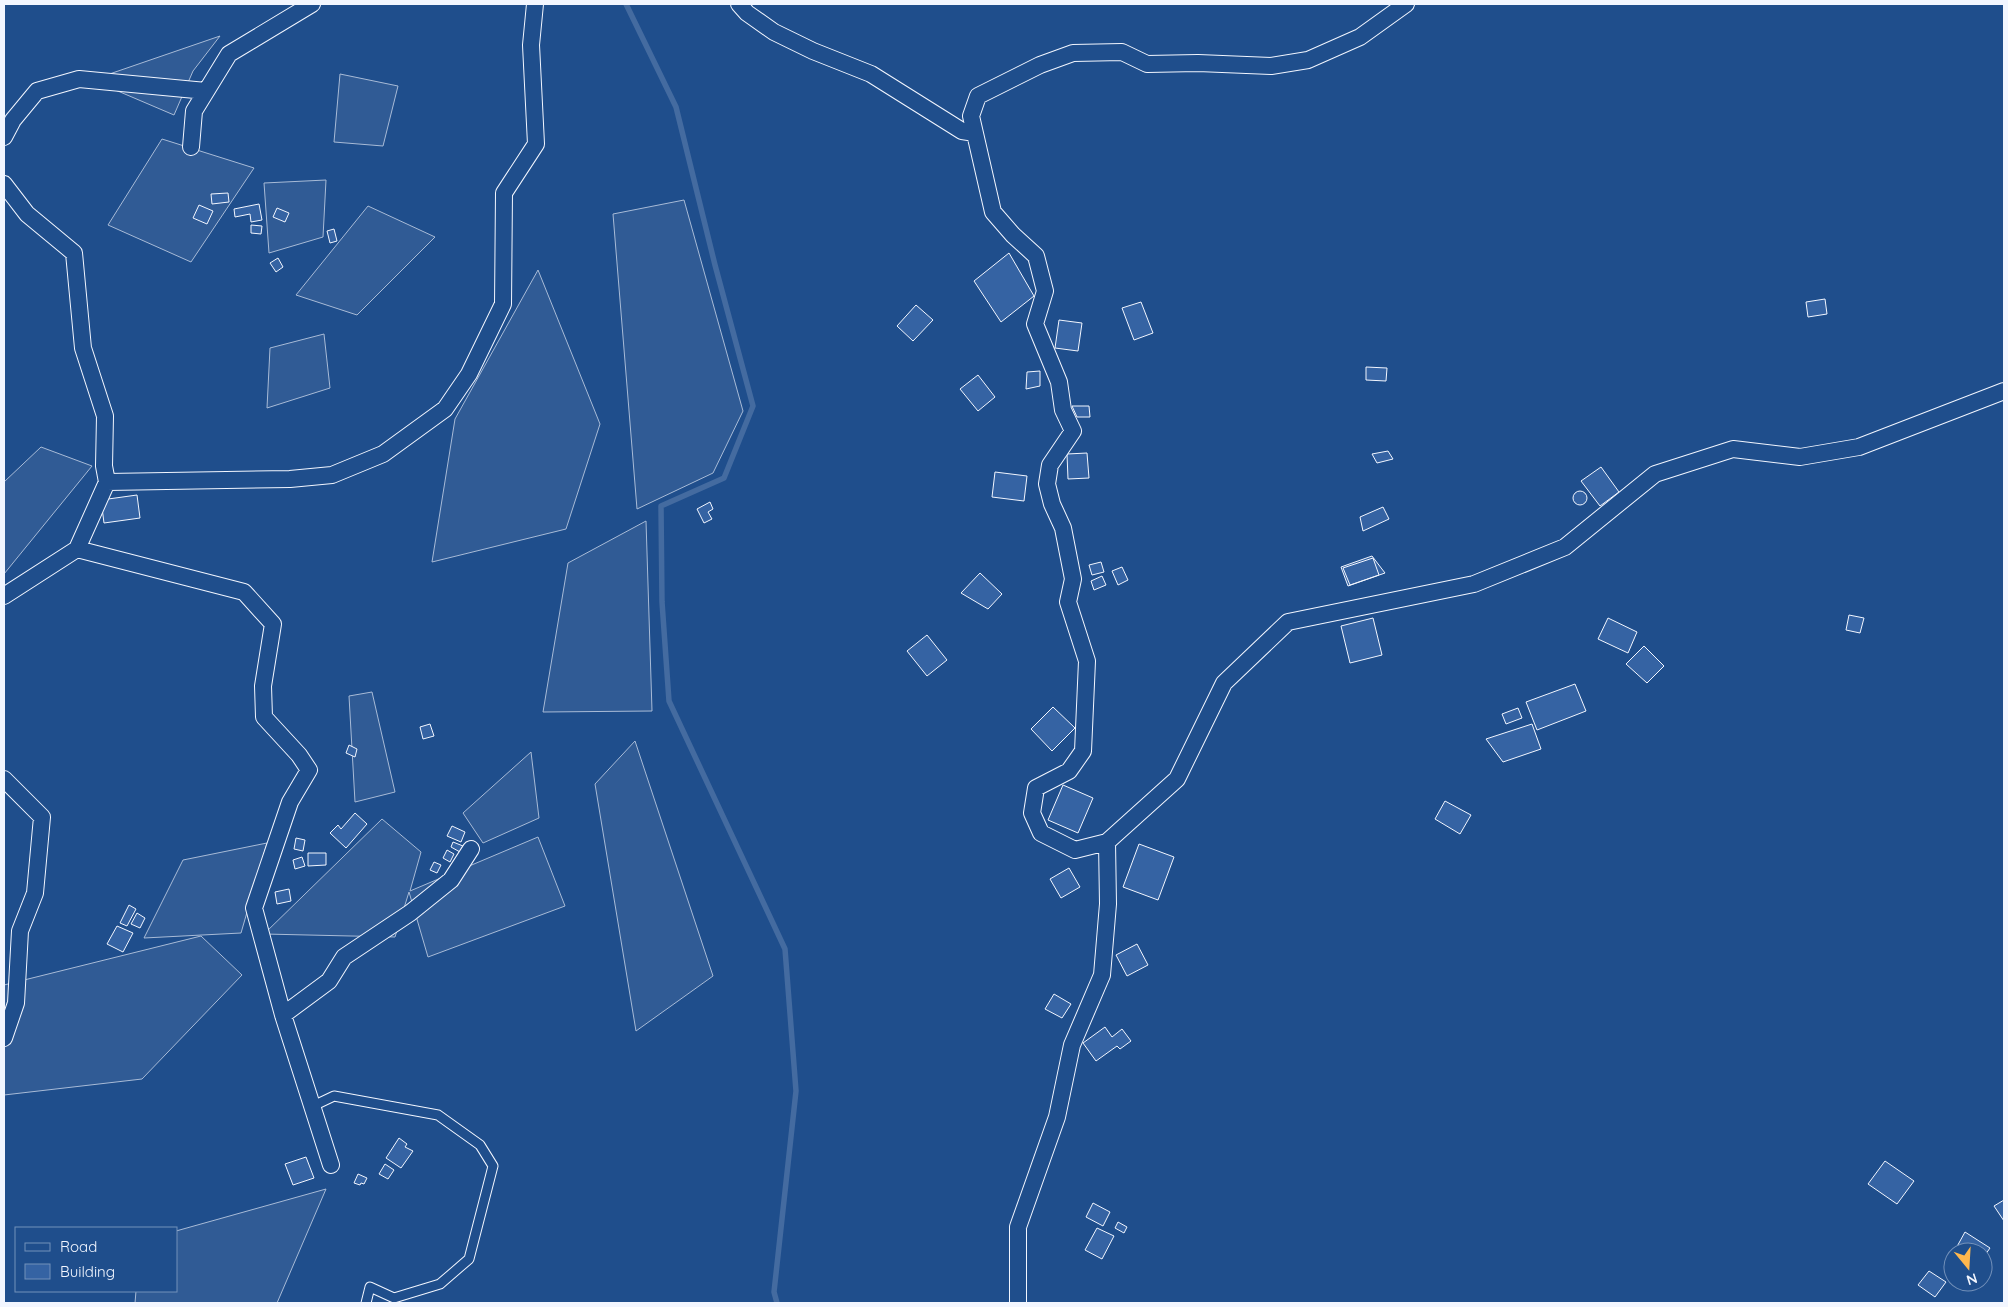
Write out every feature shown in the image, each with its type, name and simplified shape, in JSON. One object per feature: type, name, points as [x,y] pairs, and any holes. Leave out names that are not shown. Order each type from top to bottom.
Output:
[{"type":"street","points":[[192,147],[194,111],[229,54],[312,4]]},
{"type":"street","points":[[107,482],[290,479],[332,475],[382,454],[444,409],[469,374],[503,304],[504,193],[536,144],[531,45],[535,4]]},
{"type":"street","points":[[739,4],[747,13],[774,32],[813,51],[871,74],[962,131],[975,132]]},
{"type":"street","points":[[1406,4],[1360,37],[1308,60],[1271,66],[1198,63],[1147,64],[1122,52],[1073,53],[1040,65],[978,96],[971,116],[993,212],[1013,235],[1036,256],[1045,291],[1035,324],[1059,382],[1063,410],[1073,431],[1050,465],[1047,484],[1052,504],[1063,528],[1073,579],[1068,602],[1087,661],[1084,751],[1069,771],[1036,788],[1032,813],[1041,833],[1076,850],[1107,842],[1177,779],[1224,683],[1288,622],[1474,584],[1565,547],[1655,474],[1733,449],[1800,457],[1859,447],[2004,391]]},
{"type":"street","points":[[4,137],[13,120],[37,91],[79,79],[206,90]]},
{"type":"street","points":[[4,184],[28,214],[74,253],[83,348],[105,416],[104,466],[107,482],[77,549],[4,596]]},
{"type":"street","points":[[77,549],[244,592],[273,624],[263,686],[264,717],[299,755],[309,770],[290,802],[254,908],[283,1015],[331,1165]]},
{"type":"street","points":[[4,779],[42,817],[35,893],[20,931],[16,1003],[4,1038]]},
{"type":"street","points":[[1018,1303],[1018,1226],[1057,1117],[1072,1045],[1102,975],[1108,904],[1107,842]]},
{"type":"street","points":[[283,1015],[329,981],[344,957],[410,913],[451,880],[471,849]]},
{"type":"lane","points":[[313,1106],[334,1096],[438,1116],[480,1145],[493,1166],[469,1259],[440,1284],[394,1298],[370,1287],[366,1303]]},
{"type":"shaded area","points":[[220,36],[193,71],[174,115],[92,80]]},
{"type":"shaded area","points":[[340,74],[398,86],[383,146],[334,142]]},
{"type":"shaded area","points":[[162,139],[254,168],[191,262],[108,225]]},
{"type":"shaded area","points":[[326,180],[323,237],[269,253],[264,183]]},
{"type":"shaded area","points":[[684,200],[743,411],[713,473],[637,509],[613,214]]},
{"type":"shaded area","points":[[368,206],[435,237],[357,315],[296,295]]},
{"type":"shaded area","points":[[538,270],[600,424],[566,529],[432,562],[455,419]]},
{"type":"shaded area","points":[[324,334],[330,388],[267,408],[270,348]]},
{"type":"shaded area","points":[[41,447],[92,466],[4,574],[4,482]]},
{"type":"shaded area","points":[[646,521],[652,711],[543,712],[568,563]]},
{"type":"shaded area","points":[[372,692],[395,792],[355,802],[349,696]]},
{"type":"shaded area","points":[[635,741],[713,976],[636,1031],[595,784]]},
{"type":"shaded area","points":[[531,752],[539,818],[483,843],[463,813]]},
{"type":"shaded area","points":[[382,819],[421,852],[410,891],[538,837],[565,906],[428,957],[409,892],[395,937],[264,934]]},
{"type":"shaded area","points":[[267,843],[241,933],[144,938],[183,860]]},
{"type":"shaded area","points":[[201,936],[242,975],[142,1079],[4,1095],[4,985]]},
{"type":"shaded area","points":[[326,1189],[277,1303],[135,1303],[136,1292],[178,1292],[178,1230]]},
{"type":"building","points":[[228,193],[229,202],[212,204],[211,194]]},
{"type":"building","points":[[259,204],[262,220],[251,222],[250,214],[235,217],[234,209]]},
{"type":"building","points":[[199,205],[213,211],[207,224],[193,218]]},
{"type":"building","points":[[277,208],[289,213],[285,222],[273,217]]},
{"type":"building","points":[[251,225],[262,226],[261,234],[251,233]]},
{"type":"building","points":[[334,229],[337,241],[330,243],[327,231]]},
{"type":"building","points":[[1009,253],[1034,296],[1001,322],[974,281]]},
{"type":"building","points":[[278,258],[283,267],[276,272],[270,263]]},
{"type":"building","points":[[1825,299],[1827,314],[1808,317],[1806,302]]},
{"type":"building","points":[[1141,302],[1153,333],[1134,340],[1122,308]]},
{"type":"building","points":[[916,305],[933,320],[913,341],[897,326]]},
{"type":"building","points":[[1059,320],[1082,323],[1078,351],[1055,348]]},
{"type":"building","points":[[1366,367],[1387,368],[1386,381],[1366,380]]},
{"type":"building","points":[[1040,371],[1040,386],[1026,389],[1027,372]]},
{"type":"building","points":[[978,375],[995,397],[978,411],[960,389]]},
{"type":"building","points":[[1072,406],[1089,406],[1090,417],[1077,417]]},
{"type":"building","points":[[1388,451],[1393,459],[1377,463],[1372,454]]},
{"type":"building","points":[[1087,453],[1089,478],[1068,479],[1067,454]]},
{"type":"building","points":[[1601,467],[1619,492],[1600,506],[1581,481]]},
{"type":"building","points":[[995,472],[1027,476],[1024,501],[992,497]]},
{"type":"building","points":[[1577,491],[1583,491],[1587,498],[1583,505],[1577,505],[1573,501],[1573,495]]},
{"type":"building","points":[[137,495],[140,518],[104,523],[101,500]]},
{"type":"building","points":[[710,502],[713,509],[708,512],[712,519],[704,523],[697,509]]},
{"type":"building","points":[[1383,507],[1389,519],[1363,531],[1360,517]]},
{"type":"building","points":[[1372,556],[1385,573],[1348,586],[1341,567]]},
{"type":"building","points":[[1373,558],[1379,575],[1350,585],[1343,568]]},
{"type":"building","points":[[1101,562],[1104,572],[1092,575],[1089,565]]},
{"type":"building","points":[[1122,567],[1128,580],[1118,585],[1112,571]]},
{"type":"building","points":[[980,573],[1002,594],[988,609],[961,593]]},
{"type":"building","points":[[1102,576],[1106,585],[1094,590],[1091,581]]},
{"type":"building","points":[[1849,615],[1864,618],[1860,633],[1846,630]]},
{"type":"building","points":[[1373,618],[1382,655],[1350,663],[1341,626]]},
{"type":"building","points":[[1608,618],[1637,632],[1628,653],[1598,639]]},
{"type":"building","points":[[927,635],[947,660],[927,676],[907,651]]},
{"type":"building","points":[[1644,646],[1664,666],[1647,683],[1626,664]]},
{"type":"building","points":[[1575,684],[1586,711],[1537,730],[1526,702]]},
{"type":"building","points":[[1053,707],[1075,728],[1052,751],[1031,729]]},
{"type":"building","points":[[1518,708],[1522,718],[1506,724],[1502,714]]},
{"type":"building","points":[[430,724],[434,736],[423,739],[420,727]]},
{"type":"building","points":[[1532,724],[1541,749],[1503,762],[1486,739]]},
{"type":"building","points":[[349,745],[357,749],[355,757],[346,753]]},
{"type":"building","points":[[1063,785],[1093,798],[1078,833],[1048,820]]},
{"type":"building","points":[[1445,801],[1471,815],[1460,834],[1435,819]]},
{"type":"building","points":[[355,813],[367,824],[346,848],[330,833],[338,825],[341,829]]},
{"type":"building","points":[[452,826],[465,832],[461,842],[447,836]]},
{"type":"building","points":[[296,838],[305,840],[303,851],[294,849]]},
{"type":"building","points":[[453,842],[463,846],[460,852],[451,847]]},
{"type":"building","points":[[1139,844],[1174,857],[1158,900],[1123,887]]},
{"type":"building","points":[[447,850],[454,854],[450,862],[443,858]]},
{"type":"building","points":[[308,853],[326,853],[326,865],[308,866]]},
{"type":"building","points":[[302,857],[305,866],[295,869],[293,860]]},
{"type":"building","points":[[434,862],[441,865],[437,873],[430,870]]},
{"type":"building","points":[[1069,868],[1080,887],[1061,898],[1050,879]]},
{"type":"building","points":[[289,889],[291,901],[277,904],[275,892]]},
{"type":"building","points":[[129,905],[136,909],[127,926],[120,923]]},
{"type":"building","points":[[137,913],[145,918],[140,928],[131,924]]},
{"type":"building","points":[[117,926],[133,933],[123,952],[107,944]]},
{"type":"building","points":[[1137,944],[1148,965],[1127,976],[1116,955]]},
{"type":"building","points":[[1054,994],[1071,1004],[1062,1018],[1045,1009]]},
{"type":"building","points":[[1105,1027],[1112,1037],[1122,1029],[1131,1041],[1120,1049],[1117,1046],[1096,1061],[1083,1043]]},
{"type":"building","points":[[399,1138],[407,1144],[405,1147],[413,1151],[401,1168],[386,1158]]},
{"type":"building","points":[[306,1157],[314,1178],[293,1185],[285,1164]]},
{"type":"building","points":[[1885,1161],[1914,1181],[1897,1204],[1868,1184]]},
{"type":"building","points":[[385,1164],[394,1170],[388,1179],[379,1174]]},
{"type":"building","points":[[358,1174],[367,1178],[364,1184],[354,1183]]},
{"type":"building","points":[[2004,1200],[2004,1221],[1994,1206]]},
{"type":"building","points":[[1093,1203],[1110,1212],[1103,1226],[1086,1217]]},
{"type":"building","points":[[1118,1222],[1127,1227],[1124,1233],[1115,1228]]},
{"type":"building","points":[[1097,1228],[1114,1236],[1102,1259],[1085,1250]]},
{"type":"building","points":[[1965,1232],[1981,1242],[1960,1242]]},
{"type":"building","points":[[1929,1271],[1943,1280],[1943,1286],[1935,1297],[1918,1285]]},
{"type":"waterway","points":[[626,4],[676,107],[715,265],[753,406],[724,478],[661,506],[662,602],[669,701],[785,949],[796,1091],[774,1292],[777,1303]]}]
